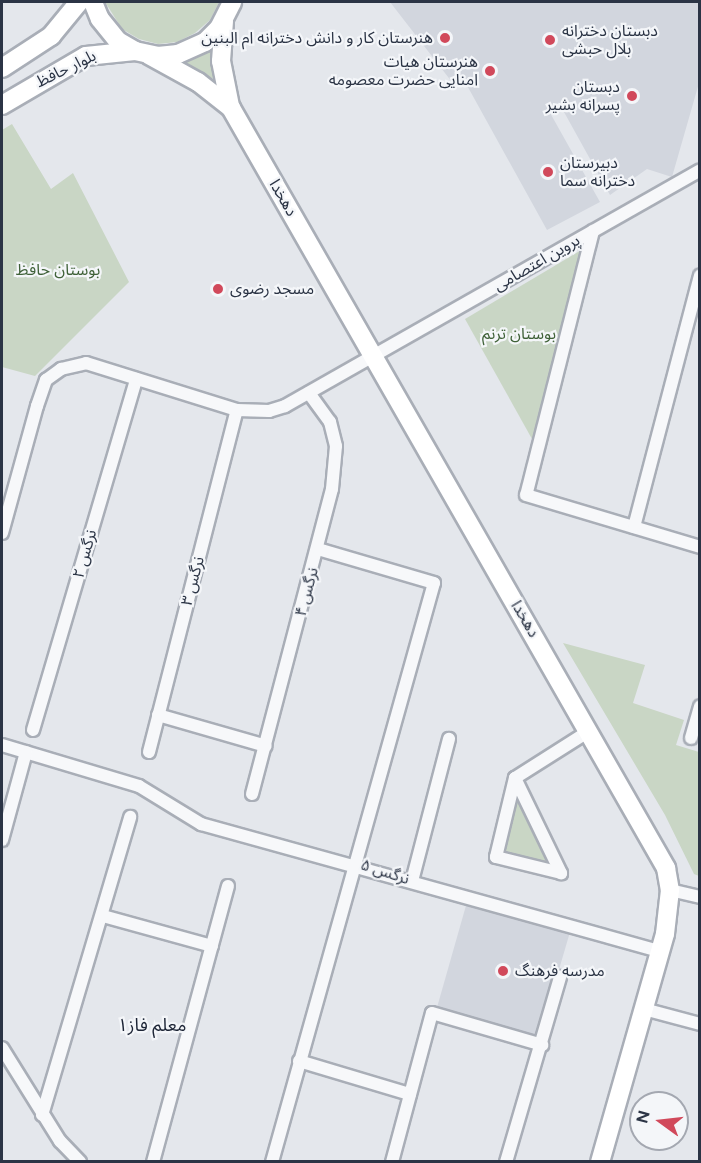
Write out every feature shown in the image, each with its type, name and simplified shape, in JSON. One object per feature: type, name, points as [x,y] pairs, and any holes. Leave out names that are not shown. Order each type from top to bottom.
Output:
[{"type":"street","name":"بلوار حافظ","points":[[2,68],[51,36],[79,2]]},
{"type":"street","points":[[93,2],[111,34],[142,53],[198,81],[231,108]]},
{"type":"street","points":[[231,108],[221,61],[224,20],[232,2]]},
{"type":"street","name":"بلوار حافظ","points":[[2,105],[86,56],[178,54],[196,47],[224,20]]},
{"type":"street","name":"دهخدا","points":[[231,108],[659,852],[670,890],[660,951],[600,1161]]},
{"type":"street","name":"پروین اعتصامی","points":[[2,533],[46,380],[61,369],[86,363],[237,410],[269,411],[309,393],[699,170]]},
{"type":"street","points":[[593,231],[526,495],[699,547]]},
{"type":"street","points":[[634,527],[695,309],[699,275]]},
{"type":"street","name":"نرگس ۲","points":[[33,730],[136,379]]},
{"type":"street","name":"نرگس ۴","points":[[252,794],[332,489],[336,446],[330,422],[309,393]]},
{"type":"street","name":"نرگس ۳","points":[[149,752],[237,410]]},
{"type":"street","name":"نرگس ۵","points":[[318,549],[434,583],[353,864],[660,951]]},
{"type":"street","points":[[691,738],[699,706]]},
{"type":"street","points":[[158,715],[266,746]]},
{"type":"street","points":[[515,778],[561,873],[496,857],[515,778],[589,731]]},
{"type":"street","points":[[412,881],[449,739]]},
{"type":"street","points":[[2,745],[140,786],[201,824],[353,864],[272,1161]]},
{"type":"street","points":[[2,840],[26,752]]},
{"type":"street","points":[[42,1115],[130,817]]},
{"type":"street","points":[[153,1161],[228,886]]},
{"type":"street","points":[[670,890],[699,897]]},
{"type":"street","points":[[102,916],[213,946]]},
{"type":"street","points":[[506,1161],[542,1045],[560,977]]},
{"type":"street","points":[[644,1009],[699,1024]]},
{"type":"street","points":[[392,1161],[432,1013],[542,1045]]},
{"type":"street","points":[[2,1048],[42,1115],[80,1161]]},
{"type":"street","points":[[299,1061],[410,1094]]},
{"type":"shaded area","points":[[390,2],[699,2],[699,83],[672,177],[647,169],[610,195],[559,103],[549,111],[600,202],[547,230],[464,80],[455,86]]},
{"type":"shaded area","name":"مدرسه فرهنگ","points":[[467,902],[570,932],[541,1031],[529,1037],[436,1011]]},
{"type":"green space","points":[[105,2],[219,2],[210,20],[195,33],[177,42],[158,44],[139,39],[122,29]]},
{"type":"green space","points":[[211,48],[215,80],[184,62]]},
{"type":"green space","name":"بوستان حافظ","points":[[12,124],[51,189],[73,173],[129,282],[35,376],[2,367],[2,130]]},
{"type":"green space","name":"بوستان ترنم","points":[[583,249],[532,439],[465,319]]},
{"type":"green space","points":[[563,643],[645,665],[633,703],[684,720],[676,745],[699,752],[699,876],[694,874],[665,815]]},
{"type":"green space","points":[[516,792],[551,866],[502,854]]},
{"type":"place","name":"هنرستان کار و دانش دخترانه ام البنین","points":[[445,38]]},
{"type":"place","name":"دبستان دخترانه بلال حبشی","points":[[550,40]]},
{"type":"place","name":"هنرستان هیات امنایی حضرت معصومه","points":[[490,71]]},
{"type":"place","name":"دبستان پسرانه بشير","points":[[632,96]]},
{"type":"place","name":"دبیرستان دخترانه سما","points":[[548,172]]},
{"type":"place","name":"مسجد رضوی","points":[[218,289]]},
{"type":"place","name":"مدرسه فرهنگ","points":[[503,971]]},
{"type":"district","name":"معلم فاز۱","points":[[152,1025]]}]
